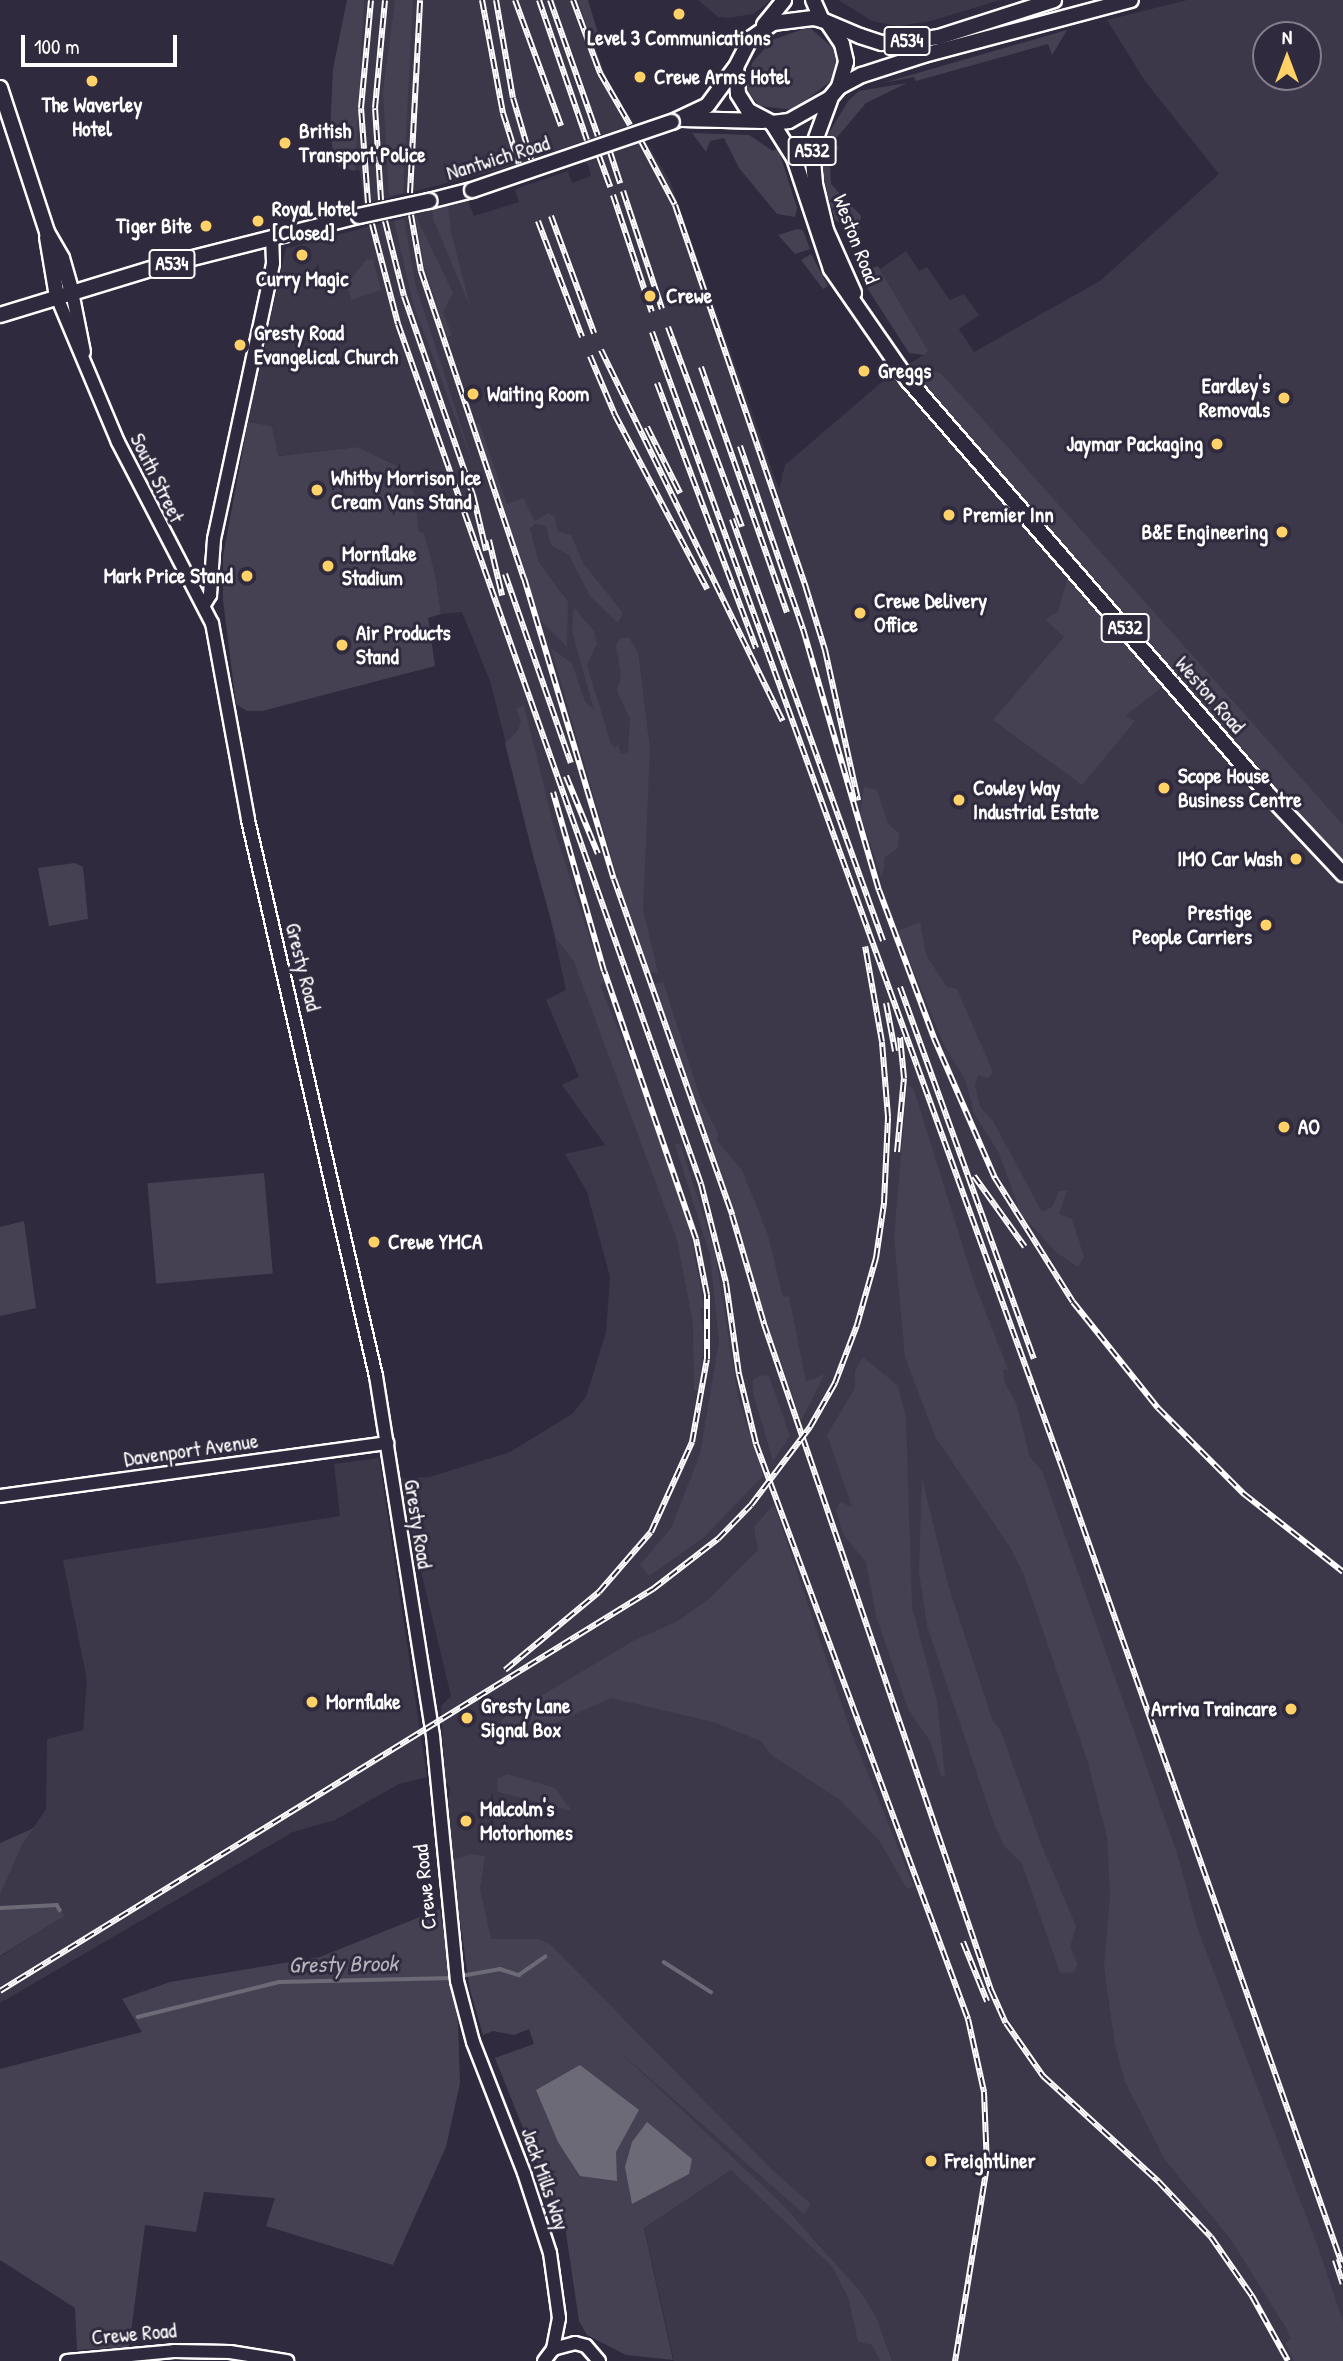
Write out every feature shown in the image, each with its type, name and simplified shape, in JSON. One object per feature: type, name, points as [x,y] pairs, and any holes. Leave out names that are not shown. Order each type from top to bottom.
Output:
[{"type":"main road","points":[[761,29],[784,0]]},
{"type":"main road","points":[[813,0],[845,54],[835,93]]},
{"type":"main road","name":"A534","points":[[736,66],[743,49],[761,29],[791,19],[825,21],[882,43],[913,41],[939,37],[1054,0]]},
{"type":"main road","name":"A534","points":[[769,122],[802,117],[862,75],[924,55],[1131,0]]},
{"type":"main road","points":[[736,66],[738,94],[748,110],[769,122]]},
{"type":"main road","name":"Nantwich Road","points":[[0,315],[72,292],[272,238],[506,180],[677,120],[707,106],[736,66]]},
{"type":"main road","points":[[0,88],[47,232],[57,297]]},
{"type":"main road","name":"Weston Road","points":[[835,93],[812,149],[815,184],[826,230],[862,313]]},
{"type":"main road","name":"Nantwich Road","points":[[677,120],[769,122]]},
{"type":"main road","name":"Weston Road","points":[[769,122],[794,158],[831,270],[908,380],[1268,794],[1343,874]]},
{"type":"main road","points":[[47,232],[62,258],[72,292]]},
{"type":"main road","points":[[204,605],[210,595],[214,539],[273,263],[272,238]]},
{"type":"main road","name":"South Street","points":[[72,292],[86,362]]},
{"type":"main road","name":"South Street","points":[[57,297],[128,464],[204,605]]},
{"type":"main road","name":"Gresty Road","points":[[204,605],[212,623],[261,883],[367,1326],[429,1709]]},
{"type":"main road","name":"Davenport Avenue","points":[[0,1496],[387,1443]]},
{"type":"main road","name":"Crewe Road","points":[[429,1709],[457,1978],[478,2058]]},
{"type":"main road","name":"Jack Mills Way","points":[[478,2058],[534,2201],[550,2253],[559,2318],[553,2349]]},
{"type":"main road","name":"Jack Mills Way","points":[[559,2318],[575,2343]]},
{"type":"main road","points":[[544,2361],[553,2349],[575,2343],[586,2346],[599,2361]]},
{"type":"main road","name":"Crewe Road","points":[[67,2361],[174,2351],[230,2352],[287,2361]]},
{"type":"shaded area","points":[[347,0],[364,0],[355,171],[339,167],[335,162],[330,133],[333,69]]},
{"type":"shaded area","points":[[351,0],[578,0],[608,82],[634,124],[502,169],[364,204],[360,171],[345,167]]},
{"type":"shaded area","points":[[395,0],[413,0],[403,193],[389,196],[383,92]]},
{"type":"shaded area","points":[[578,0],[588,0],[601,43],[593,45]]},
{"type":"shaded area","points":[[698,0],[771,0],[753,14],[728,18],[718,17]]},
{"type":"shaded area","points":[[838,0],[1000,0],[931,21],[897,26],[872,21]]},
{"type":"shaded area","points":[[1187,0],[1343,0],[1343,2361],[892,2361],[876,2316],[815,2240],[555,1989],[470,1990],[447,1812],[450,1788],[445,1781],[441,1706],[451,1696],[399,1479],[430,1477],[510,1452],[572,1414],[586,1397],[606,1332],[610,1277],[587,1192],[565,1154],[605,1145],[562,1085],[579,1077],[546,1000],[566,990],[545,895],[490,681],[462,612],[441,614],[424,533],[419,533],[414,492],[401,468],[358,447],[277,456],[272,426],[248,422],[286,248],[468,201],[474,216],[519,202],[515,189],[568,171],[572,183],[591,176],[588,164],[582,162],[645,140],[670,181],[779,489],[785,465],[883,381],[928,352],[880,269],[906,251],[919,271],[927,267],[950,300],[964,294],[979,315],[959,329],[974,352],[1100,281],[1219,174],[1145,81],[1107,20]]},
{"type":"shaded area","points":[[809,27],[834,49],[837,69],[832,80],[794,110],[759,106],[746,89],[752,63],[772,40]]},
{"type":"shaded area","points":[[1067,30],[1052,55],[1048,44],[916,81],[914,77],[883,83]]},
{"type":"shaded area","points":[[907,83],[866,103],[833,142],[839,147],[830,163],[831,184],[861,216],[860,228],[848,234],[848,228],[835,220],[828,196],[821,170],[823,143],[848,101],[859,91]]},
{"type":"shaded area","points":[[692,133],[749,135],[773,151],[778,148],[797,208],[795,217],[777,214],[739,168],[724,138],[710,141],[706,152]]},
{"type":"shaded area","points":[[448,206],[451,232],[471,309],[433,219],[432,210]]},
{"type":"shaded area","points":[[415,214],[453,293],[443,312],[452,335],[447,337],[424,266]]},
{"type":"shaded area","points":[[404,219],[415,283],[475,470],[413,303],[394,221]]},
{"type":"shaded area","points":[[797,229],[803,230],[810,249],[795,254],[778,235]]},
{"type":"shaded area","points":[[811,254],[828,286],[823,289],[801,260]]},
{"type":"shaded area","points":[[373,259],[381,290],[351,300],[347,284],[366,260]]},
{"type":"shaded area","points":[[878,266],[928,351],[925,355],[909,353],[864,283],[863,271]]},
{"type":"shaded area","points":[[929,370],[940,373],[970,405],[1343,825],[1343,874],[1170,681],[1125,716],[1135,721],[1082,785],[993,720],[1064,637],[1045,619],[1058,612],[1068,576],[1077,572],[908,380]]},
{"type":"shaded area","name":"Mornflake Stadium","points":[[248,422],[272,426],[278,456],[358,447],[401,468],[414,492],[419,532],[424,533],[435,575],[441,614],[428,618],[435,666],[262,711],[247,711],[236,704],[223,600],[223,556]]},
{"type":"shaded area","points":[[479,422],[507,504],[523,498],[535,521],[549,513],[555,517],[557,531],[571,535],[583,563],[623,613],[618,623],[590,596],[569,555],[551,545],[546,526],[535,524],[530,528],[538,561],[568,602],[567,647],[539,619],[474,426]]},
{"type":"shaded area","points":[[574,608],[594,631],[597,644],[587,665],[611,744],[615,748],[618,744],[621,754],[628,752],[630,719],[617,691],[621,675],[616,645],[621,638],[629,638],[638,652],[650,750],[643,909],[658,973],[648,972],[632,928],[551,648],[572,663],[585,702],[594,710],[572,631]]},
{"type":"shaded area","points":[[524,705],[555,832],[604,982],[600,985],[649,1107],[691,1236],[704,1308],[700,1309],[704,1335],[699,1390],[694,1390],[693,1323],[677,1240],[574,962],[556,938],[534,859],[505,743],[517,732],[521,722],[516,709]]},
{"type":"shaded area","points":[[864,787],[877,790],[888,824],[899,833],[898,848],[885,857],[882,878],[860,814]]},
{"type":"shaded area","points":[[75,863],[83,867],[88,919],[49,926],[38,868]]},
{"type":"shaded area","points":[[920,922],[926,955],[946,986],[957,989],[993,1072],[988,1078],[978,1075],[975,1086],[980,1107],[993,1121],[1042,1212],[1052,1207],[1059,1191],[1067,1191],[1059,1214],[1072,1219],[1084,1257],[1078,1267],[1057,1253],[1021,1214],[999,1153],[974,1113],[965,1079],[945,1047],[897,931]]},
{"type":"shaded area","points":[[663,982],[701,1100],[718,1133],[717,1141],[742,1170],[768,1235],[783,1297],[789,1296],[806,1382],[825,1374],[801,1421],[652,985]]},
{"type":"shaded area","points":[[907,1086],[913,1087],[975,1285],[1008,1369],[1003,1370],[1005,1383],[1016,1403],[1030,1457],[1042,1471],[1177,1853],[1198,1930],[1319,2250],[1343,2322],[1343,2361],[1294,2361],[1285,2343],[1291,2339],[1286,2328],[1230,2238],[1165,2160],[1125,2082],[1115,2045],[1104,1967],[1110,1895],[1107,1837],[1088,1763],[1024,1575],[1010,1547],[936,1438],[905,1358],[894,1237]]},
{"type":"shaded area","points":[[680,1143],[715,1252],[738,1397],[763,1476],[703,1538],[649,1576],[640,1565],[671,1528],[700,1454],[719,1341],[710,1255],[675,1145]]},
{"type":"shaded area","points":[[264,1173],[273,1274],[156,1284],[147,1183]]},
{"type":"shaded area","points":[[24,1221],[36,1308],[0,1316],[0,1227]]},
{"type":"shaded area","points":[[863,1357],[898,1386],[906,1418],[912,1607],[937,1702],[945,1776],[941,1776],[930,1741],[908,1709],[876,1616],[866,1562],[843,1534],[836,1510],[840,1502],[852,1507],[827,1435],[855,1388],[855,1371]]},
{"type":"shaded area","points":[[762,1375],[769,1376],[790,1436],[773,1461],[753,1393],[753,1380]]},
{"type":"shaded area","points":[[379,1458],[427,1777],[399,1784],[335,1820],[293,1832],[0,2003],[0,1957],[55,1921],[0,1908],[0,1895],[23,1843],[46,1809],[47,1739],[83,1730],[87,1680],[63,1560],[340,1516],[334,1464]]},
{"type":"shaded area","points":[[922,1478],[949,1588],[993,1721],[1001,1731],[1041,1844],[1076,1926],[1070,1947],[1078,1965],[1074,1972],[1060,1973],[1022,1864],[1005,1847],[994,1824],[927,1626],[919,1572]]},
{"type":"shaded area","points":[[774,1504],[851,1732],[914,1887],[907,1889],[879,1840],[840,1800],[770,1754],[761,1741],[713,1722],[611,1698],[555,1723],[501,1726],[501,1720],[633,1641],[678,1621],[709,1599],[758,1550],[754,1527]]},
{"type":"shaded area","points":[[507,1774],[555,1788],[572,1811],[498,1792],[497,1779]]},
{"type":"shaded area","points":[[34,1828],[23,1843],[0,1895],[0,1843]]},
{"type":"shaded area","points":[[471,1854],[485,1856],[480,1889],[491,1939],[539,1939],[551,1945],[771,2169],[811,2204],[804,2214],[620,2052],[782,2204],[859,2290],[876,2316],[892,2361],[880,2361],[872,2345],[858,2342],[848,2298],[832,2267],[731,2170],[644,2228],[673,2360],[626,2355],[587,2335],[579,2321],[564,2219],[551,2198],[495,2058],[534,2044],[529,2029],[514,2035],[493,2031],[483,2035],[470,1990],[452,1866],[453,1860]]},
{"type":"shaded area","points":[[57,1905],[64,1916],[0,1956],[0,1908]]},
{"type":"shaded area","points":[[440,1909],[458,2023],[460,2083],[446,2147],[393,2265],[266,2226],[275,2198],[204,2192],[196,2232],[145,2225],[129,2347],[77,2350],[75,2308],[0,2260],[0,2069],[142,2032],[122,1999],[170,1982],[320,1957]]},
{"type":"shaded area","points":[[580,2065],[639,2110],[616,2152],[617,2181],[580,2176],[558,2142],[536,2090]]},
{"type":"shaded area","points":[[647,2122],[692,2159],[689,2174],[632,2204],[625,2167],[632,2142]]},
{"type":"shaded area","points":[[731,2170],[832,2267],[848,2298],[858,2342],[872,2345],[880,2361],[674,2361],[644,2227]]},
{"type":"waterway","name":"Gresty Brook","points":[[0,1908],[57,1905],[60,1910]]},
{"type":"waterway","name":"Gresty Brook","points":[[461,1976],[500,1969],[519,1975],[545,1957]]},
{"type":"waterway","name":"Gresty Brook","points":[[664,1962],[711,1992]]},
{"type":"waterway","name":"Gresty Brook","points":[[138,2017],[279,1982],[453,1978]]},
{"type":"railway","points":[[368,203],[361,108],[371,0]]},
{"type":"railway","points":[[381,200],[375,108],[385,0]]},
{"type":"railway","points":[[410,193],[420,0]]},
{"type":"railway","points":[[482,0],[503,113],[519,164]]},
{"type":"railway","points":[[496,0],[513,98],[531,159]]},
{"type":"railway","points":[[515,0],[561,126]]},
{"type":"railway","points":[[539,0],[587,140]]},
{"type":"railway","points":[[550,0],[598,136]]},
{"type":"railway","points":[[573,0],[600,73],[630,125]]},
{"type":"railway","points":[[641,141],[675,205],[806,588],[825,650],[858,800]]},
{"type":"railway","points":[[610,152],[620,183]]},
{"type":"railway","points":[[599,156],[610,187]]},
{"type":"railway","points":[[623,191],[662,309]]},
{"type":"railway","points":[[613,195],[652,312]]},
{"type":"railway","points":[[411,215],[421,271],[524,578],[614,879],[732,1215],[764,1324],[991,1990],[1006,2023],[1043,2076],[1158,2181],[1211,2237],[1252,2296],[1288,2361]]},
{"type":"railway","points":[[551,216],[594,333]]},
{"type":"railway","points":[[385,221],[404,296],[473,495],[486,550]]},
{"type":"railway","points":[[538,221],[582,337]]},
{"type":"railway","points":[[372,224],[398,324],[701,1184],[726,1283],[739,1374],[756,1444],[968,2019],[984,2092],[987,2166],[955,2361]]},
{"type":"railway","points":[[668,327],[742,527]]},
{"type":"railway","points":[[652,332],[1063,1470],[1343,2267]]},
{"type":"railway","points":[[601,350],[783,721]]},
{"type":"railway","points":[[590,356],[615,415],[707,589]]},
{"type":"railway","points":[[701,367],[787,612]]},
{"type":"railway","points":[[657,383],[756,648]]},
{"type":"railway","points":[[647,427],[680,493]]},
{"type":"railway","points":[[740,446],[803,629],[879,890],[934,1038],[995,1178],[1073,1302],[1158,1408],[1244,1494],[1343,1572]]},
{"type":"railway","points":[[732,519],[883,941]]},
{"type":"railway","points":[[489,540],[502,595]]},
{"type":"railway","points":[[505,574],[571,763]]},
{"type":"railway","points":[[566,776],[598,854]]},
{"type":"railway","points":[[505,1670],[599,1592],[651,1532],[692,1442],[707,1359],[707,1295],[696,1239],[604,971],[553,792]]},
{"type":"railway","points":[[0,1991],[653,1589],[718,1539],[751,1505],[810,1427],[835,1383],[857,1325],[876,1258],[884,1203],[888,1117],[882,1042],[865,946]]},
{"type":"railway","points":[[900,987],[1034,1359]]},
{"type":"railway","points":[[886,1003],[895,1051]]},
{"type":"railway","points":[[897,1152],[904,1078],[900,1037]]},
{"type":"railway","points":[[974,1176],[1025,1247]]},
{"type":"railway","points":[[963,1942],[987,2001]]},
{"type":"railway","points":[[1335,2260],[1343,2284]]},
{"type":"place","name":"Level 3 Communications","points":[[679,14]]},
{"type":"place","name":"Crewe Arms Hotel","points":[[640,77]]},
{"type":"place","name":"The Waverley Hotel","points":[[92,81]]},
{"type":"place","name":"British Transport Police","points":[[285,143]]},
{"type":"place","name":"Royal Hotel [Closed]","points":[[258,221]]},
{"type":"place","name":"Tiger Bite","points":[[206,226]]},
{"type":"place","name":"Curry Magic","points":[[302,255]]},
{"type":"place","name":"Crewe","points":[[650,296]]},
{"type":"place","name":"Gresty Road Evangelical Church","points":[[240,345]]},
{"type":"place","name":"Greggs","points":[[864,371]]},
{"type":"place","name":"Waiting Room","points":[[473,394]]},
{"type":"place","name":"Eardley's Removals","points":[[1284,398]]},
{"type":"place","name":"Jaymar Packaging","points":[[1217,444]]},
{"type":"place","name":"Whitby Morrison Ice Cream Vans Stand","points":[[317,490]]},
{"type":"place","name":"Premier Inn","points":[[949,515]]},
{"type":"place","name":"B&E Engineering","points":[[1282,532]]},
{"type":"place","name":"Mornflake Stadium","points":[[328,566]]},
{"type":"place","name":"Mark Price Stand","points":[[247,576]]},
{"type":"place","name":"Crewe Delivery Office","points":[[860,613]]},
{"type":"place","name":"Air Products Stand","points":[[342,645]]},
{"type":"place","name":"Scope House Business Centre","points":[[1164,788]]},
{"type":"place","name":"Cowley Way Industrial Estate","points":[[959,800]]},
{"type":"place","name":"IMO Car Wash","points":[[1296,859]]},
{"type":"place","name":"Prestige People Carriers","points":[[1266,925]]},
{"type":"place","name":"AO","points":[[1284,1127]]},
{"type":"place","name":"Crewe YMCA","points":[[374,1242]]},
{"type":"place","name":"Mornflake","points":[[312,1702]]},
{"type":"place","name":"Arriva Traincare","points":[[1291,1709]]},
{"type":"place","name":"Gresty Lane Signal Box","points":[[467,1718]]},
{"type":"place","name":"Malcolm's Motorhomes","points":[[466,1821]]},
{"type":"place","name":"Freightliner","points":[[931,2161]]}]
